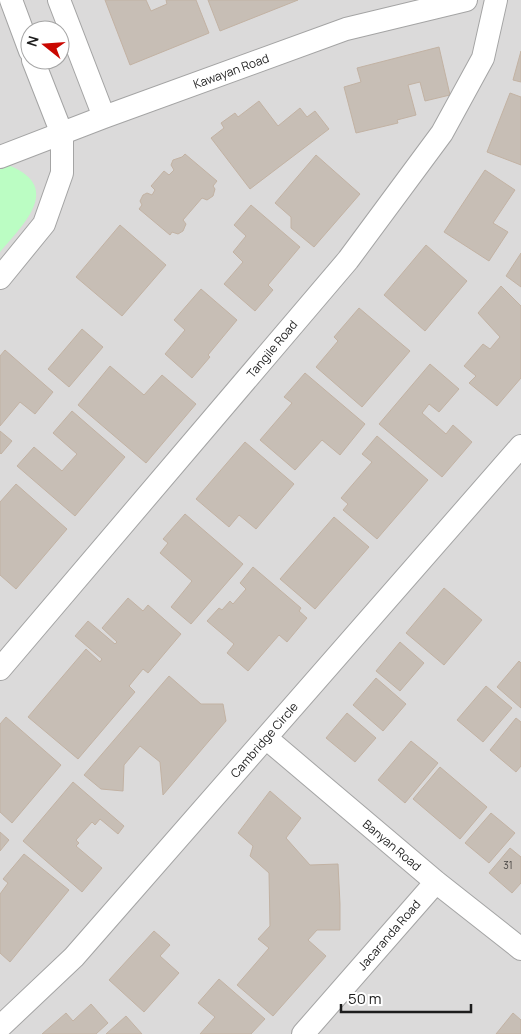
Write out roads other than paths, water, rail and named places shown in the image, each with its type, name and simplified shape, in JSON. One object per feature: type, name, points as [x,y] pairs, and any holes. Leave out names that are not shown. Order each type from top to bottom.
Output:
[{"type":"street","points":[[10,0],[20,26]]},
{"type":"street","points":[[59,0],[104,117]]},
{"type":"street","name":"Kawayan Road","points":[[0,158],[104,117],[346,28],[466,0]]},
{"type":"street","name":"Tangile Road","points":[[0,669],[342,268],[366,236],[442,133],[483,58],[496,0]]},
{"type":"street","points":[[0,278],[44,224],[62,173],[62,134],[37,70]]},
{"type":"street","name":"Cambridge Circle","points":[[0,1027],[74,957],[521,446]]},
{"type":"street","name":"Banyan Road","points":[[266,738],[436,882],[521,948]]},
{"type":"street","name":"Jacaranda Road","points":[[303,1034],[436,882]]}]
